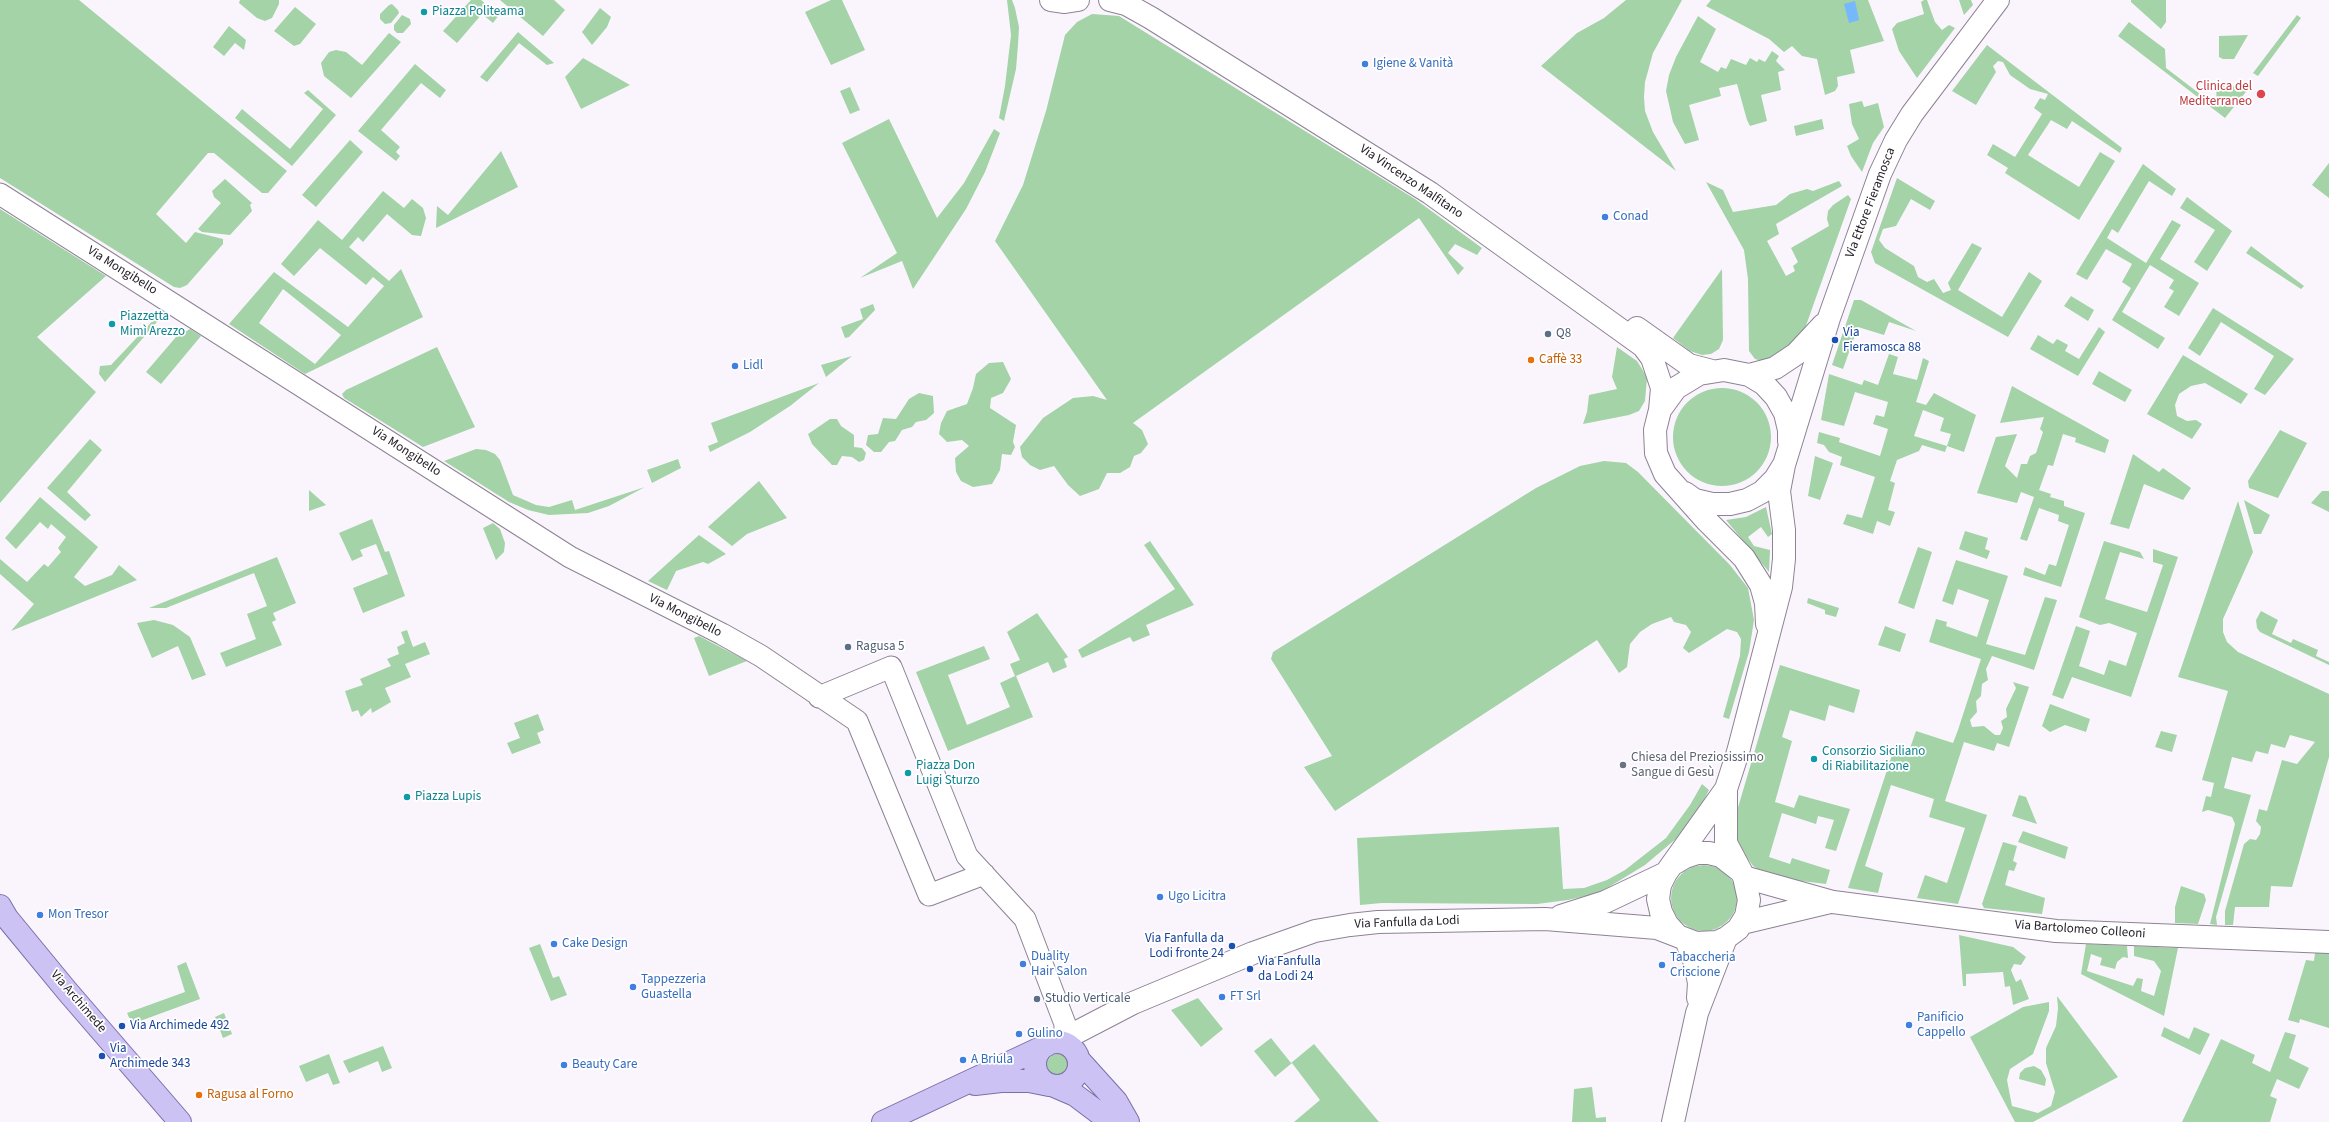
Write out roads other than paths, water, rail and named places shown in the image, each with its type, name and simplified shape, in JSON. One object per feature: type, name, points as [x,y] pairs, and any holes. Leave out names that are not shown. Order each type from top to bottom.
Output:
[{"type":"main road","points":[[1051,0],[1065,2],[1078,0]]},
{"type":"main road","name":"Via Vincenzo Malfitano","points":[[1110,0],[1126,4],[1152,18],[1430,193],[1643,346],[1652,358],[1661,382],[1662,388],[1660,410]]},
{"type":"main road","name":"Via Vincenzo Malfitano","points":[[1147,0],[1158,9],[1290,90],[1437,185],[1690,365],[1712,371]]},
{"type":"main road","name":"Via Ettore Fieramosca","points":[[1786,456],[1829,318],[1880,174],[1896,140],[1912,114],[1998,0]]},
{"type":"main road","points":[[1749,375],[1775,368],[1796,354],[1829,318]]},
{"type":"main road","points":[[1673,1122],[1698,1013],[1726,938],[1742,923],[1749,900],[1742,874],[1726,843],[1726,789],[1768,640],[1781,587],[1784,559],[1780,491],[1789,430],[1782,408],[1776,397],[1764,384],[1749,375],[1734,371],[1712,371],[1699,374],[1676,388],[1660,410],[1655,430],[1656,453],[1665,474],[1706,520],[1744,558],[1761,585],[1766,603],[1768,640]]},
{"type":"main road","points":[[1680,491],[1695,500],[1712,504],[1730,504],[1741,501],[1762,492],[1775,479],[1786,456]]},
{"type":"main road","points":[[1698,1013],[1699,983],[1695,963],[1681,937],[1667,924],[1661,912],[1658,899],[1660,885],[1670,868],[1726,789]]},
{"type":"main road","points":[[1545,919],[1578,912],[1605,902],[1670,868],[1685,856],[1697,853],[1709,853],[1721,856],[1742,874],[1833,902]]},
{"type":"main road","points":[[1742,923],[1833,902]]},
{"type":"main road","name":"Via Bartolomeo Colleoni","points":[[1833,902],[2056,931],[2329,942]]},
{"type":"main road","name":"Via Archimede","points":[[2,913],[180,1122]]},
{"type":"main road","points":[[1545,919],[1658,928],[1681,937],[1706,944],[1726,938]]},
{"type":"main road","name":"Via Fanfulla da Lodi","points":[[1065,1048],[1097,1022],[1133,1003],[1253,953],[1315,931],[1378,922],[1545,919]]},
{"type":"main road","points":[[1065,1048],[1038,1053],[1035,1066],[1039,1078],[1052,1086],[1075,1095],[1111,1122]]},
{"type":"main road","points":[[955,1087],[1001,1081],[1029,1081],[1060,1087],[1072,1081],[1079,1069],[1065,1048]]},
{"type":"main road","points":[[883,1122],[955,1087],[1065,1048]]},
{"type":"main road","points":[[1065,1048],[1116,1101],[1128,1122]]},
{"type":"street","name":"Via Mongibello","points":[[0,194],[570,557],[722,634],[761,656],[819,697],[857,721]]},
{"type":"street","points":[[819,697],[891,667],[967,856],[1026,919],[1065,1024],[1065,1048]]},
{"type":"street","points":[[844,687],[929,895],[984,874]]},
{"type":"water","points":[[1855,1],[1859,20],[1849,23],[1844,4]]},
{"type":"place","name":"Piazza Politeama","points":[[424,12]]},
{"type":"place","name":"Igiene & Vanità","points":[[1365,64]]},
{"type":"place","name":"Clinica del Mediterraneo","points":[[2261,94]]},
{"type":"place","name":"Conad","points":[[1605,217]]},
{"type":"place","name":"Piazzetta Mimì Arezzo","points":[[112,324]]},
{"type":"place","name":"Q8","points":[[1548,334]]},
{"type":"place","name":"Via Fieramosca 88","points":[[1835,340]]},
{"type":"place","name":"Caffè 33","points":[[1531,360]]},
{"type":"place","name":"Lidl","points":[[735,366]]},
{"type":"place","name":"Ragusa 5","points":[[848,647]]},
{"type":"place","name":"Consorzio Siciliano di Riabilitazione","points":[[1814,759]]},
{"type":"place","name":"Chiesa del Preziosissimo Sangue di Gesù","points":[[1623,765]]},
{"type":"place","name":"Piazza Don Luigi Sturzo","points":[[908,773]]},
{"type":"place","name":"Piazza Lupis","points":[[407,797]]},
{"type":"place","name":"Ugo Licitra","points":[[1160,897]]},
{"type":"place","name":"Mon Tresor","points":[[40,915]]},
{"type":"place","name":"Cake Design","points":[[554,944]]},
{"type":"place","name":"Via Fanfulla da Lodi fronte 24","points":[[1232,946]]},
{"type":"place","name":"Duality Hair Salon","points":[[1023,964]]},
{"type":"place","name":"Tabaccheria Criscione","points":[[1662,965]]},
{"type":"place","name":"Via Fanfulla da Lodi 24","points":[[1250,969]]},
{"type":"place","name":"Tappezzeria Guastella","points":[[633,987]]},
{"type":"place","name":"FT Srl","points":[[1222,997]]},
{"type":"place","name":"Studio Verticale","points":[[1037,999]]},
{"type":"place","name":"Panificio Cappello","points":[[1909,1025]]},
{"type":"place","name":"Via Archimede 492","points":[[122,1026]]},
{"type":"place","name":"Gulino","points":[[1019,1034]]},
{"type":"place","name":"Via Archimede 343","points":[[102,1056]]},
{"type":"place","name":"A Briula","points":[[963,1060]]},
{"type":"place","name":"Beauty Care","points":[[564,1065]]},
{"type":"place","name":"Ragusa al Forno","points":[[199,1095]]}]
